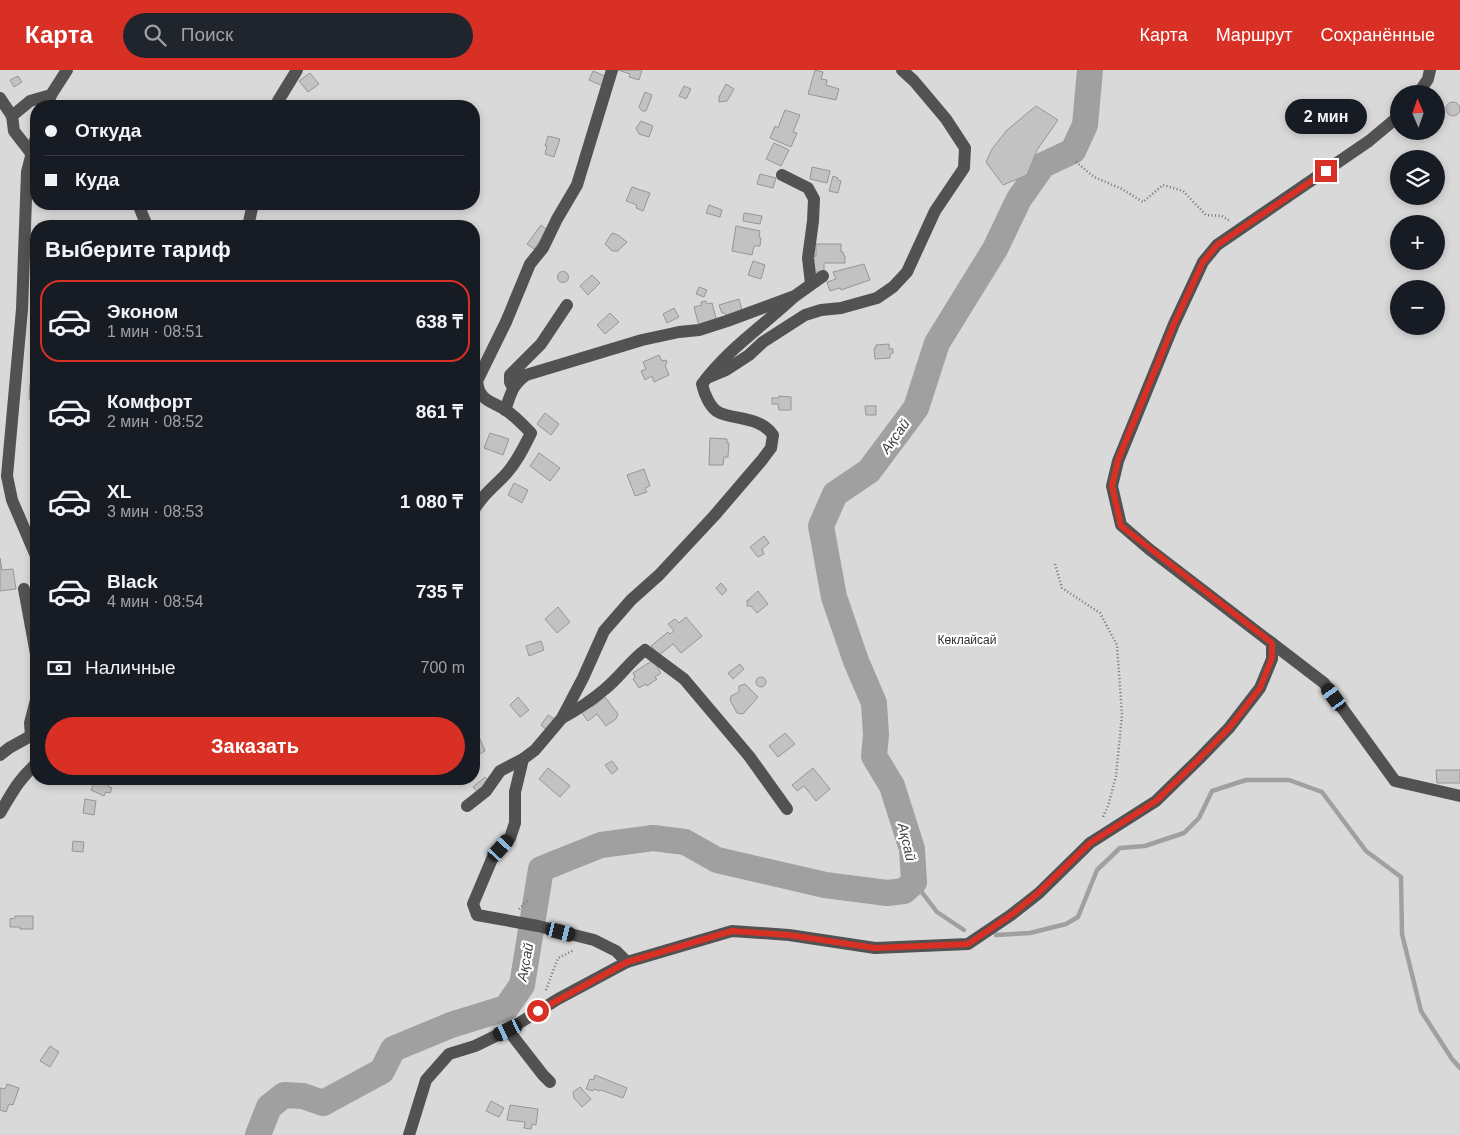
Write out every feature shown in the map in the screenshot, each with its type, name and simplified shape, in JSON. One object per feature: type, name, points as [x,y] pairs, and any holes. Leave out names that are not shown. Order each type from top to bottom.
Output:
[{"type":"street","points":[[50,100],[67,70]]},
{"type":"street","points":[[279,100],[297,70]]},
{"type":"street","points":[[480,375],[506,322],[530,264],[543,248],[577,185],[612,70]]},
{"type":"street","points":[[707,378],[726,370],[750,355],[763,342],[805,315],[877,298],[893,287],[907,272],[934,211],[964,168],[965,148],[946,118],[902,70]]},
{"type":"street","points":[[1424,85],[1430,70]]},
{"type":"street","points":[[0,98],[12,116],[14,131],[30,152]]},
{"type":"street","points":[[12,116],[30,101]]},
{"type":"street","points":[[1390,124],[1369,141],[1217,245],[1203,262],[1174,324],[1118,460],[1112,486],[1121,526],[1324,683],[1395,781],[1460,796]]},
{"type":"street","points":[[30,158],[27,172],[30,194]]},
{"type":"street","points":[[782,175],[808,188],[814,199],[808,258],[811,284]]},
{"type":"street","points":[[30,210],[6,476],[12,500],[30,542]]},
{"type":"street","points":[[467,806],[486,791],[500,771],[536,750],[562,718],[583,678],[604,631],[630,600],[659,575],[714,516],[762,460],[770,448],[773,435],[767,427],[746,419],[718,413],[705,397],[702,384],[733,348],[795,296],[824,276]]},
{"type":"street","points":[[505,410],[516,382],[540,369],[652,338],[678,332],[699,330],[795,296]]},
{"type":"street","points":[[513,388],[510,382],[510,374],[541,344],[568,305]]},
{"type":"street","points":[[480,392],[484,397],[505,410],[531,433],[515,462],[480,502]]},
{"type":"street","points":[[24,589],[30,622]]},
{"type":"street","points":[[409,1135],[426,1080],[449,1054],[475,1046],[508,1030],[538,1011],[627,962],[732,931],[789,935],[875,948],[968,944],[1011,915],[1038,893],[1090,843],[1156,801],[1229,728],[1260,688],[1272,658],[1272,643]]},
{"type":"street","points":[[562,718],[606,689],[645,650],[684,679],[749,756],[787,809]]},
{"type":"street","points":[[0,755],[30,736]]},
{"type":"street","points":[[523,759],[515,792],[515,823],[510,838],[492,858],[473,904],[477,915],[538,926],[594,940],[616,951],[627,962]]},
{"type":"street","points":[[0,813],[12,791],[30,769]]},
{"type":"street","points":[[508,1030],[550,1082]]},
{"type":"path","points":[[1076,162],[1094,177],[1122,188],[1143,202],[1163,185],[1184,190],[1206,215],[1222,216],[1242,228]]},
{"type":"path","points":[[1055,564],[1062,588],[1100,613],[1117,645],[1122,715],[1116,776],[1108,806],[1101,821]]},
{"type":"path","points":[[538,1011],[558,958],[594,940]]},
{"type":"green space","name":"Көклайсай","points":[[0,70],[1460,70],[1460,1135],[0,1135]]},
{"type":"building","points":[[618,70],[642,70],[639,80],[629,77],[630,74]]},
{"type":"building","points":[[815,70],[823,72],[821,79],[827,80],[826,85],[839,89],[836,100],[808,94]]},
{"type":"building","points":[[593,71],[607,77],[603,86],[589,80]]},
{"type":"building","points":[[310,73],[319,84],[308,92],[299,81]]},
{"type":"building","points":[[18,76],[22,82],[14,87],[10,80]]},
{"type":"building","points":[[726,84],[734,89],[727,101],[719,102],[719,97]]},
{"type":"building","points":[[684,86],[691,89],[686,99],[679,96]]},
{"type":"building","points":[[645,92],[652,95],[646,111],[642,111],[639,107]]},
{"type":"building","points":[[1450,102],[1456,102],[1460,109],[1456,116],[1450,116],[1446,112],[1446,106]]},
{"type":"building","points":[[1036,106],[1058,120],[1037,150],[1027,175],[1003,185],[986,162],[992,149],[1007,130]]},
{"type":"building","points":[[785,110],[800,115],[793,132],[797,133],[791,147],[770,138],[775,126],[778,128]]},
{"type":"building","points":[[641,121],[653,126],[649,137],[639,134],[636,128]]},
{"type":"building","points":[[548,136],[560,139],[554,157],[545,154]]},
{"type":"building","points":[[774,143],[789,150],[781,166],[766,159]]},
{"type":"building","points":[[812,167],[830,171],[827,183],[810,179]]},
{"type":"building","points":[[760,174],[776,178],[773,188],[757,184]]},
{"type":"building","points":[[833,176],[841,181],[838,193],[829,191]]},
{"type":"building","points":[[632,187],[650,193],[643,211],[636,208],[637,205],[626,201]]},
{"type":"building","points":[[709,205],[722,210],[720,217],[706,213]]},
{"type":"building","points":[[744,213],[762,216],[760,224],[743,221]]},
{"type":"building","points":[[541,225],[548,231],[534,249],[527,244]]},
{"type":"building","points":[[736,226],[760,231],[760,246],[754,246],[752,255],[732,251]]},
{"type":"building","points":[[612,233],[627,242],[618,251],[612,251],[605,244]]},
{"type":"building","points":[[816,244],[841,244],[841,252],[845,256],[845,263],[824,263],[824,272],[813,272],[813,256],[816,256]]},
{"type":"building","points":[[753,261],[765,265],[761,279],[748,275]]},
{"type":"building","points":[[864,264],[870,280],[841,290],[840,288],[830,291],[827,282],[836,279],[833,272]]},
{"type":"building","points":[[561,272],[565,272],[568,277],[567,281],[561,282],[558,279],[558,275]]},
{"type":"building","points":[[592,275],[600,283],[588,295],[580,286]]},
{"type":"building","points":[[699,287],[707,290],[704,297],[696,294]]},
{"type":"building","points":[[739,299],[742,310],[726,316],[725,313],[722,313],[719,305]]},
{"type":"building","points":[[706,301],[707,304],[712,303],[717,322],[699,326],[694,307],[702,305],[701,302]]},
{"type":"building","points":[[674,308],[679,317],[667,323],[663,314]]},
{"type":"building","points":[[610,313],[619,322],[605,334],[597,325]]},
{"type":"building","points":[[889,344],[889,349],[893,349],[890,358],[875,359],[874,348],[876,348],[876,345]]},
{"type":"building","points":[[659,355],[662,361],[666,360],[667,363],[665,365],[669,375],[654,382],[652,376],[645,380],[641,371],[646,369],[643,362]]},
{"type":"building","points":[[779,396],[791,397],[791,410],[779,410],[778,404],[772,404],[772,398],[779,398]]},
{"type":"building","points":[[865,406],[876,406],[876,415],[866,415]]},
{"type":"building","points":[[545,413],[559,424],[551,435],[537,424]]},
{"type":"building","points":[[490,433],[509,439],[503,455],[484,448]]},
{"type":"building","points":[[710,438],[727,439],[727,443],[729,443],[728,457],[724,457],[723,465],[709,465]]},
{"type":"building","points":[[539,453],[560,468],[550,481],[530,466]]},
{"type":"building","points":[[644,469],[650,486],[645,488],[647,492],[635,496],[627,475]]},
{"type":"building","points":[[514,483],[528,490],[522,503],[508,495]]},
{"type":"building","points":[[764,536],[769,543],[762,549],[764,554],[758,557],[750,547]]},
{"type":"building","points":[[0,558],[2,570],[13,569],[16,589],[0,591]]},
{"type":"building","points":[[721,583],[727,590],[722,595],[716,588]]},
{"type":"building","points":[[758,591],[768,604],[757,613],[751,606],[747,606],[747,600],[750,600]]},
{"type":"building","points":[[558,607],[570,622],[557,633],[545,619]]},
{"type":"building","points":[[686,617],[702,636],[681,653],[673,644],[659,655],[651,646],[668,632],[670,634],[674,631],[668,624],[675,619],[679,623]]},
{"type":"building","points":[[541,641],[544,650],[529,656],[526,646]]},
{"type":"building","points":[[653,660],[661,673],[655,677],[657,679],[647,686],[646,684],[639,688],[633,679],[635,677],[633,673]]},
{"type":"building","points":[[740,664],[744,669],[733,679],[728,673]]},
{"type":"building","points":[[759,677],[763,677],[766,682],[765,686],[759,687],[756,684],[756,680]]},
{"type":"building","points":[[745,684],[758,697],[743,714],[737,713],[730,700],[731,696],[739,692],[739,686]]},
{"type":"building","points":[[518,697],[529,710],[520,717],[510,705]]},
{"type":"building","points":[[605,697],[618,714],[616,719],[606,726],[597,714],[588,721],[581,712],[591,705],[592,707]]},
{"type":"building","points":[[548,715],[555,719],[547,730],[541,725]]},
{"type":"building","points":[[785,733],[795,744],[778,757],[769,746]]},
{"type":"building","points":[[480,739],[485,751],[480,754]]},
{"type":"building","points":[[612,761],[618,769],[612,774],[605,765]]},
{"type":"building","points":[[548,768],[570,786],[560,797],[539,779]]},
{"type":"building","points":[[813,768],[830,789],[816,801],[804,786],[797,791],[792,785]]},
{"type":"building","points":[[1436,770],[1460,770],[1460,783],[1437,783]]},
{"type":"building","points":[[485,777],[489,782],[478,793],[473,787],[480,785],[480,781]]},
{"type":"building","points":[[93,785],[108,785],[112,788],[110,793],[106,792],[104,796],[91,790]]},
{"type":"building","points":[[85,799],[96,801],[94,815],[83,813]]},
{"type":"building","points":[[73,841],[84,842],[83,852],[72,851]]},
{"type":"building","points":[[15,916],[33,916],[33,929],[10,927],[10,919],[15,918]]},
{"type":"building","points":[[50,1046],[59,1052],[50,1067],[40,1061]]},
{"type":"building","points":[[595,1075],[627,1088],[623,1098],[601,1090],[594,1089],[593,1091],[586,1089],[590,1079],[593,1080]]},
{"type":"building","points":[[7,1084],[19,1088],[13,1105],[9,1104],[6,1112],[0,1110],[0,1088],[5,1089]]},
{"type":"building","points":[[580,1087],[591,1099],[582,1107],[574,1098],[573,1092]]},
{"type":"building","points":[[491,1101],[504,1108],[499,1117],[486,1111]]},
{"type":"building","points":[[510,1105],[538,1109],[536,1125],[532,1124],[531,1129],[524,1128],[525,1122],[507,1120]]},
{"type":"waterway","name":"Ақсай","points":[[258,1135],[269,1107],[284,1095],[303,1096],[323,1103],[382,1071],[393,1049],[451,1025],[506,1008],[522,985],[541,869],[601,845],[653,838],[685,842],[717,860],[825,885],[887,893],[904,891],[914,882],[912,849],[892,786],[874,756],[876,735],[874,703],[856,661],[834,597],[821,526],[835,494],[869,471],[916,408],[937,343],[995,249],[1019,199],[1043,165],[1073,151],[1085,125],[1090,70]]},
{"type":"waterway","points":[[996,935],[1030,933],[1066,924],[1078,917],[1097,870],[1120,848],[1145,846],[1184,833],[1199,818],[1212,791],[1246,780],[1289,780],[1322,792],[1366,851],[1401,877],[1402,934],[1421,1011],[1452,1059],[1460,1068]]},
{"type":"waterway","points":[[914,882],[937,912],[964,930]]},
{"type":"route","points":[[538,1011],[627,962],[732,931],[789,935],[875,948],[968,944],[1011,915],[1038,893],[1090,843],[1156,801],[1229,728],[1260,688],[1272,658],[1272,643],[1121,526],[1112,486],[1118,460],[1174,324],[1203,262],[1217,245],[1326,171]]}]
